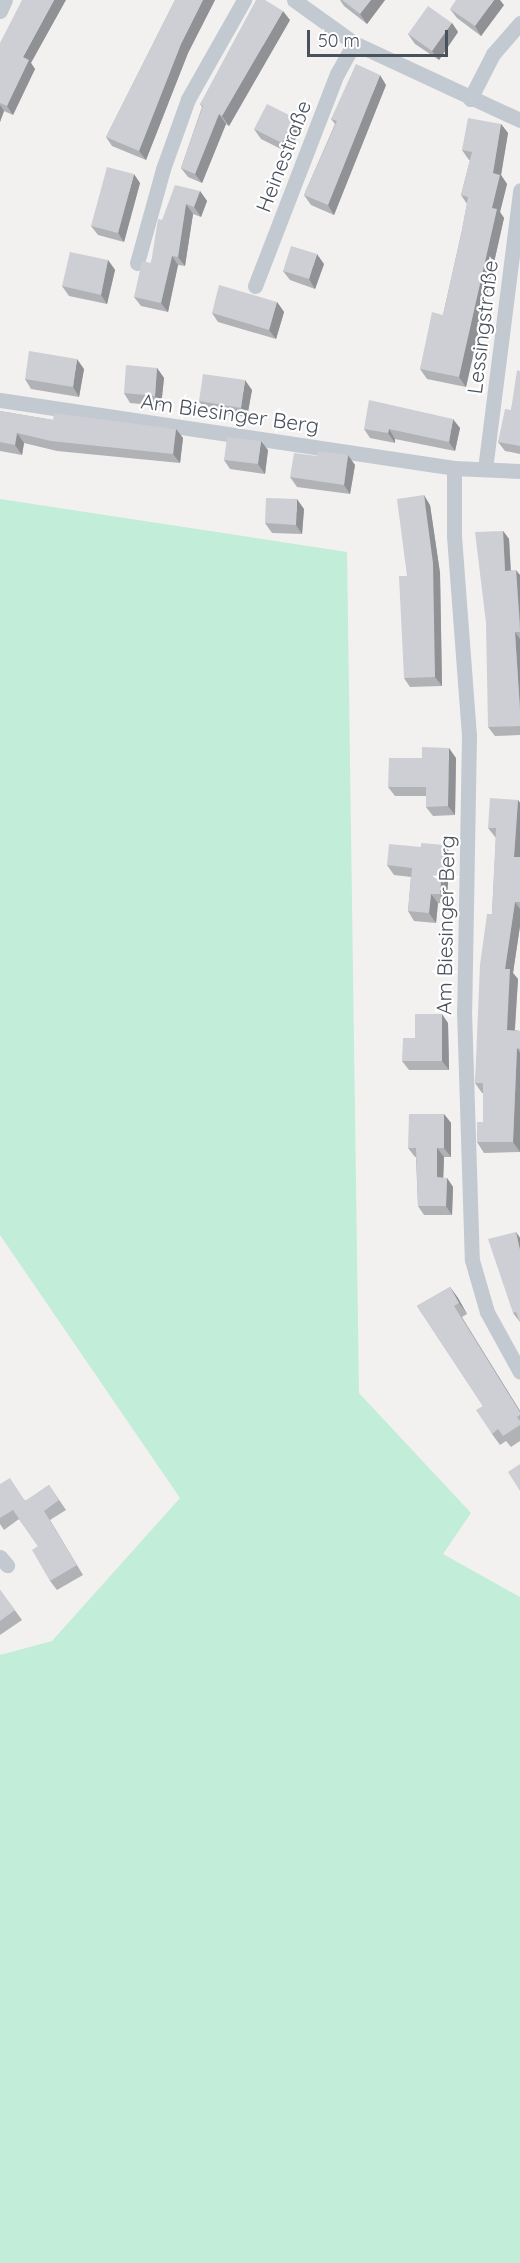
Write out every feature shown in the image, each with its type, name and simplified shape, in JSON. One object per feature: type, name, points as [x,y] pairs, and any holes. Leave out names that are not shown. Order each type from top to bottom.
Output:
[{"type":"street","points":[[0,11],[5,0]]},
{"type":"street","points":[[137,263],[163,169],[188,99],[244,0]]},
{"type":"street","points":[[294,0],[312,5],[354,43],[470,99],[520,120]]},
{"type":"street","points":[[470,99],[493,54],[520,23]]},
{"type":"street","name":"Heinestraße","points":[[255,286],[337,74],[354,43]]},
{"type":"street","name":"Lessingstraße","points":[[485,469],[520,190]]},
{"type":"street","name":"Am Biesinger Berg","points":[[0,400],[454,468],[520,471]]},
{"type":"street","name":"Am Biesinger Berg","points":[[454,468],[454,536],[469,735],[464,1010],[472,1260],[487,1312],[520,1372]]},
{"type":"green space","points":[[0,499],[347,552],[359,1393],[471,1513],[443,1554],[520,1597],[520,2263],[0,2263],[0,1655],[52,1641],[180,1498],[0,1235]]},
{"type":"building","points":[[22,0],[54,0],[23,57],[29,60],[7,106],[0,103],[0,43]]},
{"type":"building","points":[[175,0],[203,0],[181,44],[139,151],[106,137]]},
{"type":"building","points":[[256,0],[265,0],[283,11],[222,116],[219,114],[195,174],[181,168],[203,106],[200,104]]},
{"type":"building","points":[[342,0],[371,0],[360,14]]},
{"type":"building","points":[[456,0],[494,0],[475,26],[450,9]]},
{"type":"building","points":[[428,6],[452,23],[432,51],[408,34]]},
{"type":"building","points":[[356,64],[380,75],[328,205],[304,195],[337,121],[331,119]]},
{"type":"building","points":[[267,104],[295,118],[282,143],[254,129]]},
{"type":"building","points":[[468,118],[501,124],[493,173],[500,175],[492,208],[497,209],[459,377],[420,369],[432,312],[443,315],[462,230],[468,197],[461,195],[472,152],[462,150]]},
{"type":"building","points":[[107,167],[134,174],[118,233],[91,226]]},
{"type":"building","points":[[175,185],[200,191],[194,207],[186,204],[178,257],[172,256],[161,303],[134,297],[142,261],[151,263],[158,219],[162,220]]},
{"type":"building","points":[[291,246],[317,254],[309,279],[283,271]]},
{"type":"building","points":[[70,252],[108,260],[101,295],[62,286]]},
{"type":"building","points":[[219,285],[277,302],[269,330],[212,313]]},
{"type":"building","points":[[29,351],[77,359],[73,387],[25,379]]},
{"type":"building","points":[[126,365],[157,368],[155,396],[124,393]]},
{"type":"building","points":[[517,370],[520,371],[520,446],[498,442],[505,409],[511,410]]},
{"type":"building","points":[[203,374],[245,380],[241,408],[199,401]]},
{"type":"building","points":[[369,400],[453,419],[449,442],[389,429],[388,433],[364,429]]},
{"type":"building","points":[[0,411],[53,420],[54,413],[176,429],[173,454],[51,441],[17,433],[15,445],[0,442]]},
{"type":"building","points":[[227,437],[261,441],[258,464],[224,460]]},
{"type":"building","points":[[318,451],[348,455],[344,485],[290,477],[294,453],[317,456]]},
{"type":"building","points":[[424,495],[433,563],[435,677],[404,678],[399,576],[407,576],[397,499]]},
{"type":"building","points":[[266,498],[297,499],[296,525],[265,523]]},
{"type":"building","points":[[503,531],[505,571],[516,570],[520,632],[515,632],[520,726],[488,727],[486,623],[475,532]]},
{"type":"building","points":[[422,747],[449,748],[448,806],[426,807],[426,787],[388,787],[389,758],[422,758]]},
{"type":"building","points":[[490,798],[518,800],[514,857],[520,857],[520,902],[515,902],[505,969],[510,969],[507,1030],[520,1031],[520,1049],[517,1048],[513,1142],[477,1142],[477,1122],[483,1122],[483,1083],[475,1083],[480,965],[487,914],[492,914],[496,828],[488,828]]},
{"type":"building","points":[[421,843],[444,845],[440,894],[431,894],[429,913],[408,911],[412,868],[387,865],[389,844],[421,847]]},
{"type":"building","points":[[415,1014],[442,1014],[442,1061],[402,1061],[403,1038],[415,1038]]},
{"type":"building","points":[[409,1114],[444,1114],[444,1148],[437,1148],[437,1177],[447,1178],[446,1206],[418,1206],[416,1148],[408,1148]]},
{"type":"building","points":[[516,1232],[520,1250],[520,1322],[516,1312],[513,1313],[488,1239]]},
{"type":"building","points":[[450,1287],[459,1303],[454,1306],[520,1412],[517,1417],[520,1425],[503,1436],[498,1429],[492,1434],[476,1410],[483,1406],[417,1306]]},
{"type":"building","points":[[520,1464],[520,1491],[508,1472]]},
{"type":"building","points":[[10,1478],[25,1501],[49,1485],[59,1500],[44,1511],[77,1565],[50,1581],[32,1550],[38,1546],[13,1510],[0,1518],[0,1484]]},
{"type":"building","points":[[0,1590],[15,1610],[0,1621]]}]
